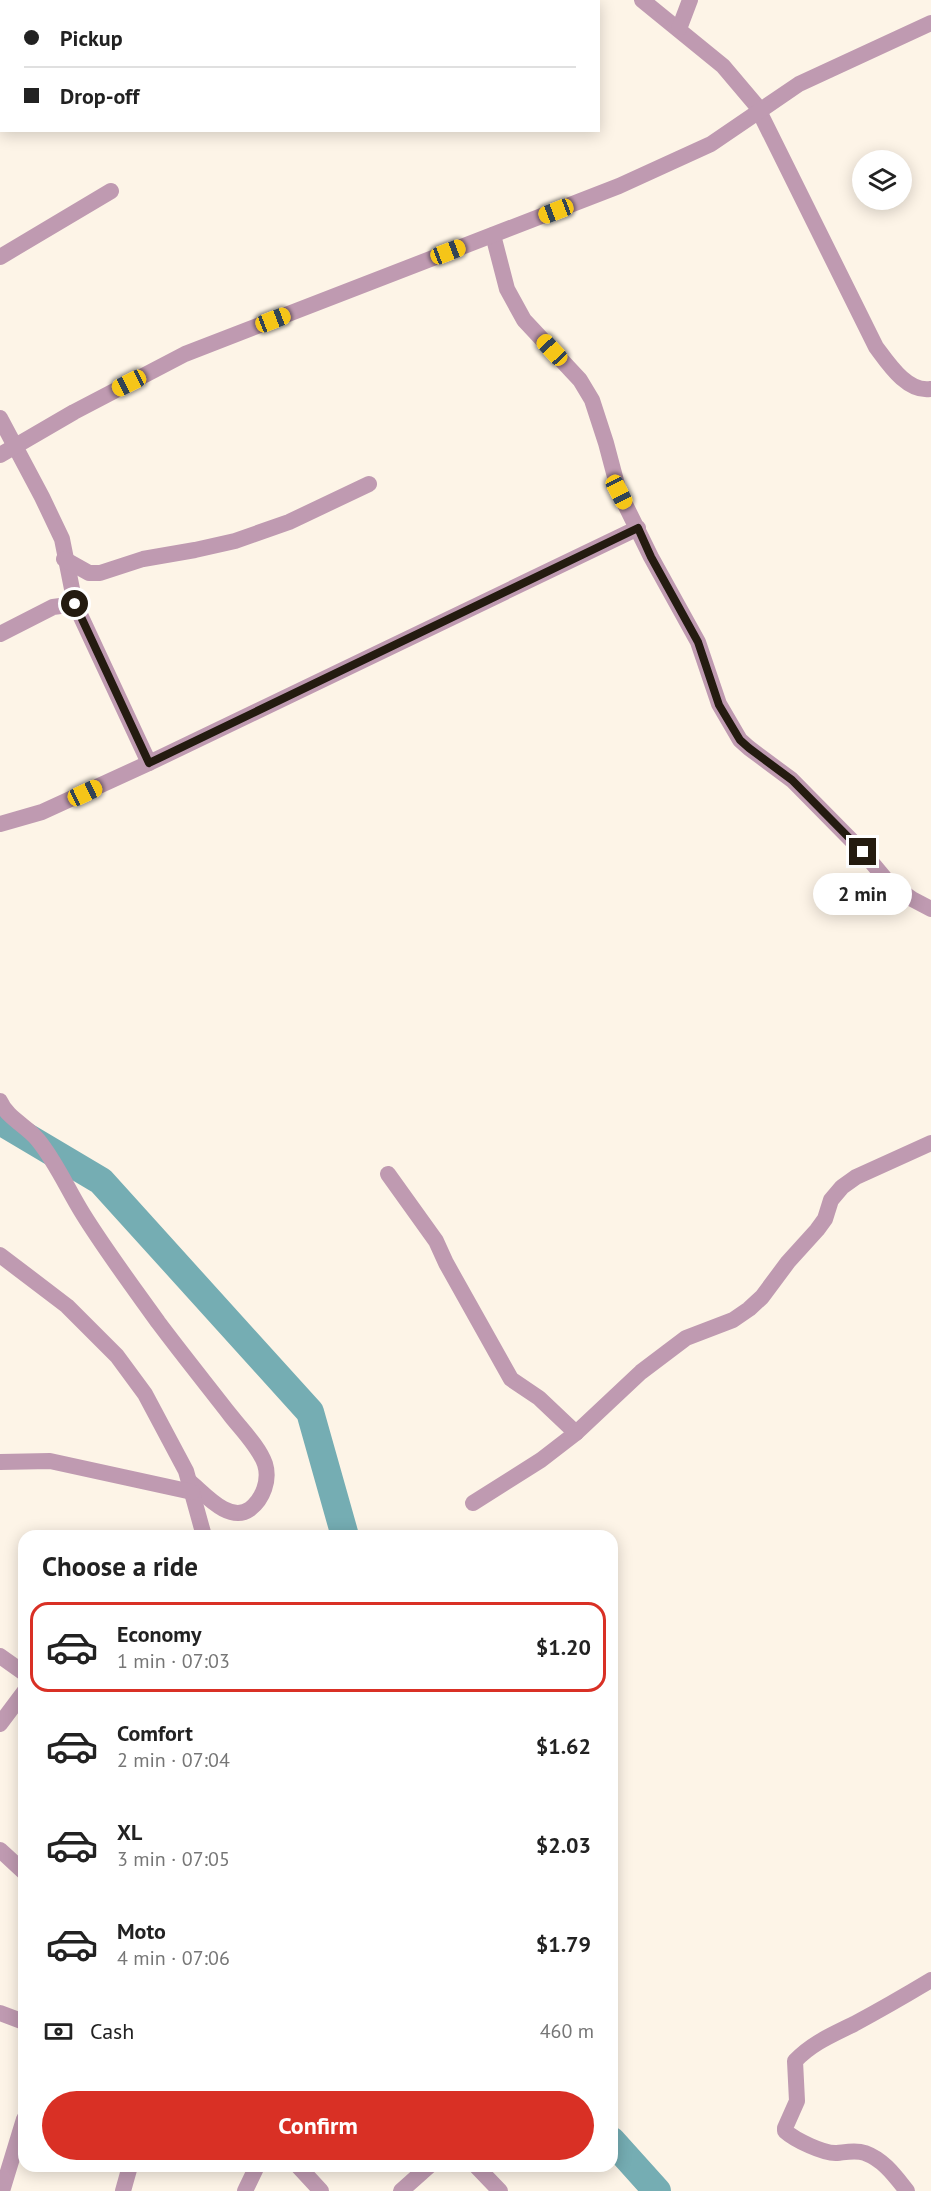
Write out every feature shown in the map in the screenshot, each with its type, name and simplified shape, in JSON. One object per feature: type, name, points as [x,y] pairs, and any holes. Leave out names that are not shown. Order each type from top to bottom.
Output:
[{"type":"street","points":[[642,0],[723,66],[759,111],[876,347],[890,365],[913,386],[931,389]]},
{"type":"street","points":[[679,29],[690,0]]},
{"type":"street","points":[[0,454],[185,354],[640,177],[711,144],[799,84],[931,23]]},
{"type":"street","points":[[0,258],[111,191]]},
{"type":"street","points":[[493,235],[507,289],[524,320],[580,380],[592,400],[619,492],[651,557],[698,642],[719,705],[740,740],[792,780],[863,852],[888,882],[931,909]]},
{"type":"street","points":[[0,418],[62,539],[64,559],[75,604],[149,763]]},
{"type":"street","points":[[64,559],[89,573],[100,573],[143,559],[235,541],[289,522],[369,484]]},
{"type":"street","points":[[0,824],[42,812],[149,763],[638,528]]},
{"type":"street","points":[[0,634],[53,607],[75,604]]},
{"type":"street","points":[[0,1101],[11,1116],[38,1140],[84,1215],[159,1324],[250,1440],[264,1462],[267,1476],[258,1500],[249,1510],[234,1514],[222,1509],[190,1487],[50,1461],[0,1462]]},
{"type":"street","points":[[473,1503],[541,1460],[576,1433],[641,1372],[686,1338],[732,1320],[750,1309],[825,1219],[831,1200],[842,1187],[856,1177],[931,1143]]},
{"type":"street","points":[[388,1174],[436,1241],[511,1379],[539,1398],[576,1433]]},
{"type":"street","points":[[0,1255],[67,1306],[117,1356],[145,1394],[176,1450],[202,1530]]},
{"type":"street","points":[[0,1656],[18,1668]]},
{"type":"street","points":[[0,1724],[18,1700]]},
{"type":"street","points":[[1,1852],[18,1867]]},
{"type":"street","points":[[907,2191],[883,2163],[867,2154],[859,2151],[834,2153],[792,2138],[785,2128],[797,2102],[795,2061],[804,2051],[931,1980]]},
{"type":"street","points":[[0,2013],[18,2020]]},
{"type":"street","points":[[2,2191],[18,2139]]},
{"type":"street","points":[[123,2191],[128,2172]]},
{"type":"street","points":[[245,2191],[254,2172]]},
{"type":"street","points":[[304,2172],[321,2191]]},
{"type":"street","points":[[401,2191],[422,2172]]},
{"type":"street","points":[[482,2172],[500,2191]]},
{"type":"waterway","points":[[0,1121],[101,1181],[310,1412],[343,1530]]},
{"type":"waterway","points":[[618,2148],[657,2191]]},
{"type":"route","points":[[75,604],[149,763],[638,528],[651,557],[698,642],[719,705],[740,740],[792,780],[863,852]]}]
